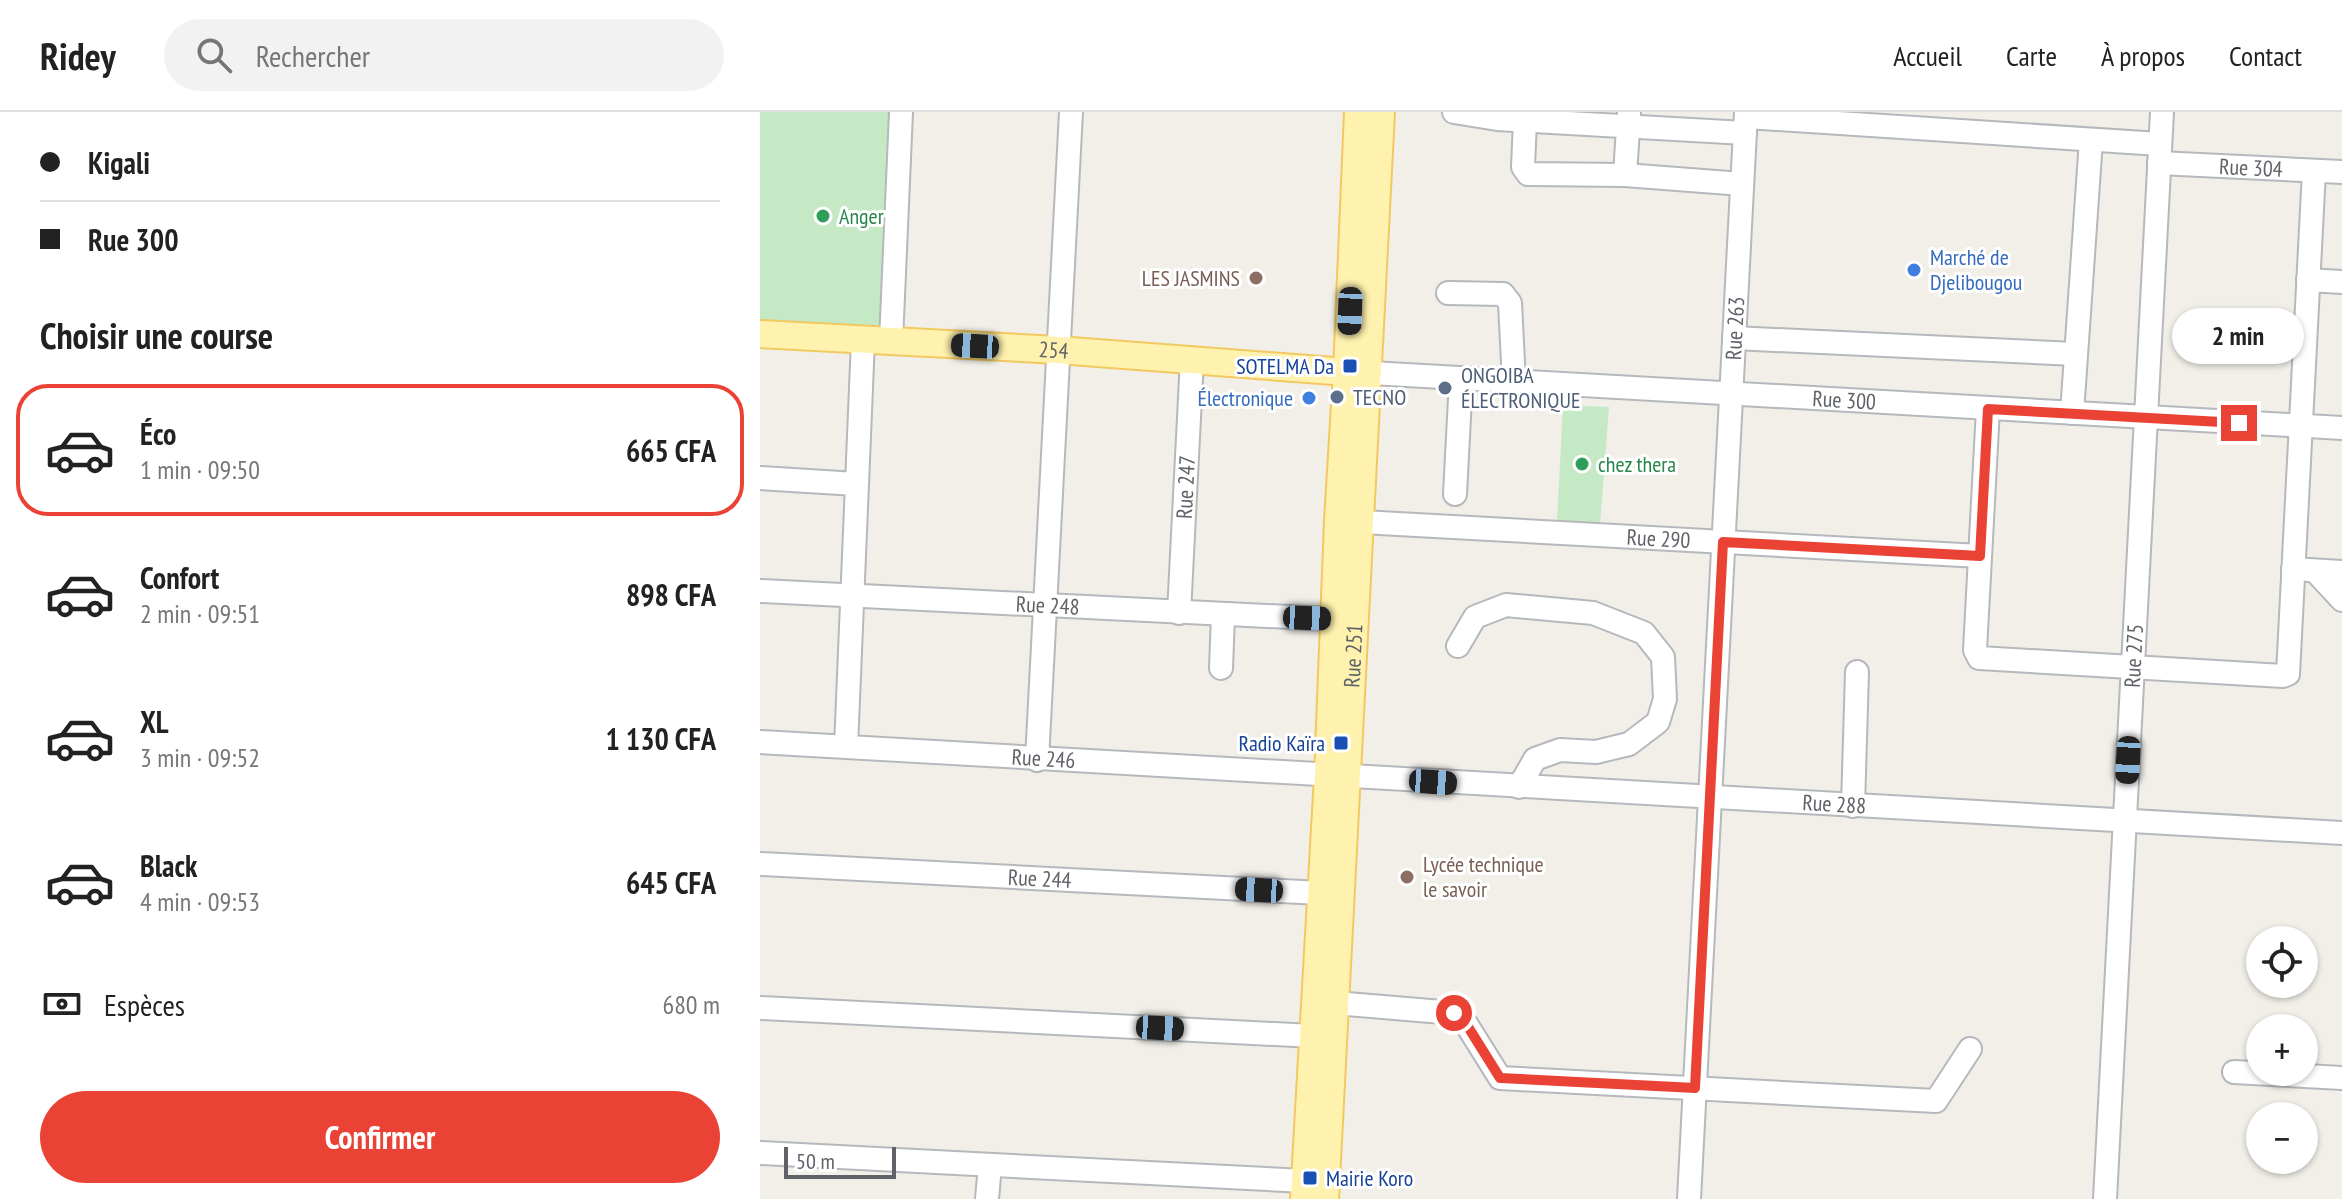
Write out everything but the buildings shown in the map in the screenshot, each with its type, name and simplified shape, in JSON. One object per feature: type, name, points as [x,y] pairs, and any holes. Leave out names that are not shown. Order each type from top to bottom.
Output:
[{"type":"main road","name":"Rue 251","points":[[1357,372],[1358,112]]},
{"type":"main road","name":"Rue 251","points":[[1325,1199],[1335,1003],[1338,776],[1349,521],[1357,372],[1381,112]]},
{"type":"main road","name":"254","points":[[760,334],[1058,350],[1357,372]]},
{"type":"main road","name":"Rue 251","points":[[1304,1190],[1321,893],[1338,776]]},
{"type":"street","points":[[891,342],[901,112]]},
{"type":"street","points":[[1037,760],[1071,112]]},
{"type":"street","name":"Rue 304","points":[[1454,112],[1525,120],[1746,121],[2091,140],[2159,154],[2342,172]]},
{"type":"street","name":"Rue 275","points":[[2105,1199],[2162,112]]},
{"type":"street","points":[[1625,175],[1628,119]]},
{"type":"street","points":[[1525,120],[1523,167],[1528,174],[1625,175],[1742,184]]},
{"type":"street","name":"Rue 263","points":[[1689,1199],[1746,121]]},
{"type":"street","points":[[2072,413],[2091,140]]},
{"type":"street","points":[[1988,409],[1976,654],[1983,660],[2288,674],[2304,570],[2301,426],[2314,171]]},
{"type":"street","points":[[2308,280],[2342,282]]},
{"type":"street","points":[[1448,293],[1503,294],[1510,303],[1514,382]]},
{"type":"street","points":[[1734,338],[2075,354]]},
{"type":"street","points":[[846,747],[863,340]]},
{"type":"street","name":"Rue 247","points":[[1179,613],[1192,359]]},
{"type":"street","name":"Rue 300","points":[[1357,372],[2342,428]]},
{"type":"street","points":[[1455,494],[1461,379]]},
{"type":"street","points":[[760,478],[856,484]]},
{"type":"street","name":"Rue 290","points":[[1349,521],[1980,556]]},
{"type":"street","points":[[2304,570],[2342,572]]},
{"type":"street","points":[[2304,570],[2342,600]]},
{"type":"street","name":"Rue 248","points":[[760,591],[1345,620]]},
{"type":"street","points":[[1458,646],[1475,617],[1506,605],[1593,613],[1644,633],[1663,657],[1665,699],[1658,722],[1629,744],[1596,752],[1560,750],[1535,759],[1519,787]]},
{"type":"street","points":[[1221,668],[1223,615]]},
{"type":"street","points":[[1853,806],[1857,672]]},
{"type":"street","name":"Rue 246","points":[[760,742],[1338,776]]},
{"type":"street","name":"Rue 288","points":[[1338,776],[2342,833]]},
{"type":"street","name":"Rue 244","points":[[760,864],[1321,893]]},
{"type":"street","points":[[1335,1003],[1454,1013],[1465,1022],[1500,1078],[1936,1101],[1970,1049]]},
{"type":"street","points":[[760,1008],[1313,1036]]},
{"type":"street","points":[[2234,1072],[2342,1078]]},
{"type":"street","points":[[760,1153],[990,1165],[1304,1190]]},
{"type":"street","points":[[987,1199],[990,1165]]},
{"type":"green space","name":"Anger","points":[[760,112],[890,112],[880,327],[760,321]]},
{"type":"green space","name":"chez thera","points":[[1563,405],[1609,407],[1600,525],[1557,522]]},
{"type":"place","name":"Anger","points":[[823,216]]},
{"type":"place","name":"Marché de Djelibougou","points":[[1914,270]]},
{"type":"place","name":"LES JASMINS","points":[[1256,278]]},
{"type":"place","name":"SOTELMA Da","points":[[1350,366]]},
{"type":"place","name":"ONGOIBA ÉLECTRONIQUE","points":[[1445,388]]},
{"type":"place","name":"TECNO","points":[[1337,397]]},
{"type":"place","name":"Électronique","points":[[1309,398]]},
{"type":"place","name":"chez thera","points":[[1582,464]]},
{"type":"place","name":"Radio Kaïra","points":[[1341,743]]},
{"type":"place","name":"Lycée technique le savoir","points":[[1407,877]]},
{"type":"place","name":"Mairie Koro","points":[[1310,1178]]},
{"type":"route","points":[[1454,1013],[1465,1022],[1500,1078],[1695,1088],[1723,542],[1980,556],[1988,409],[2239,423]]}]
